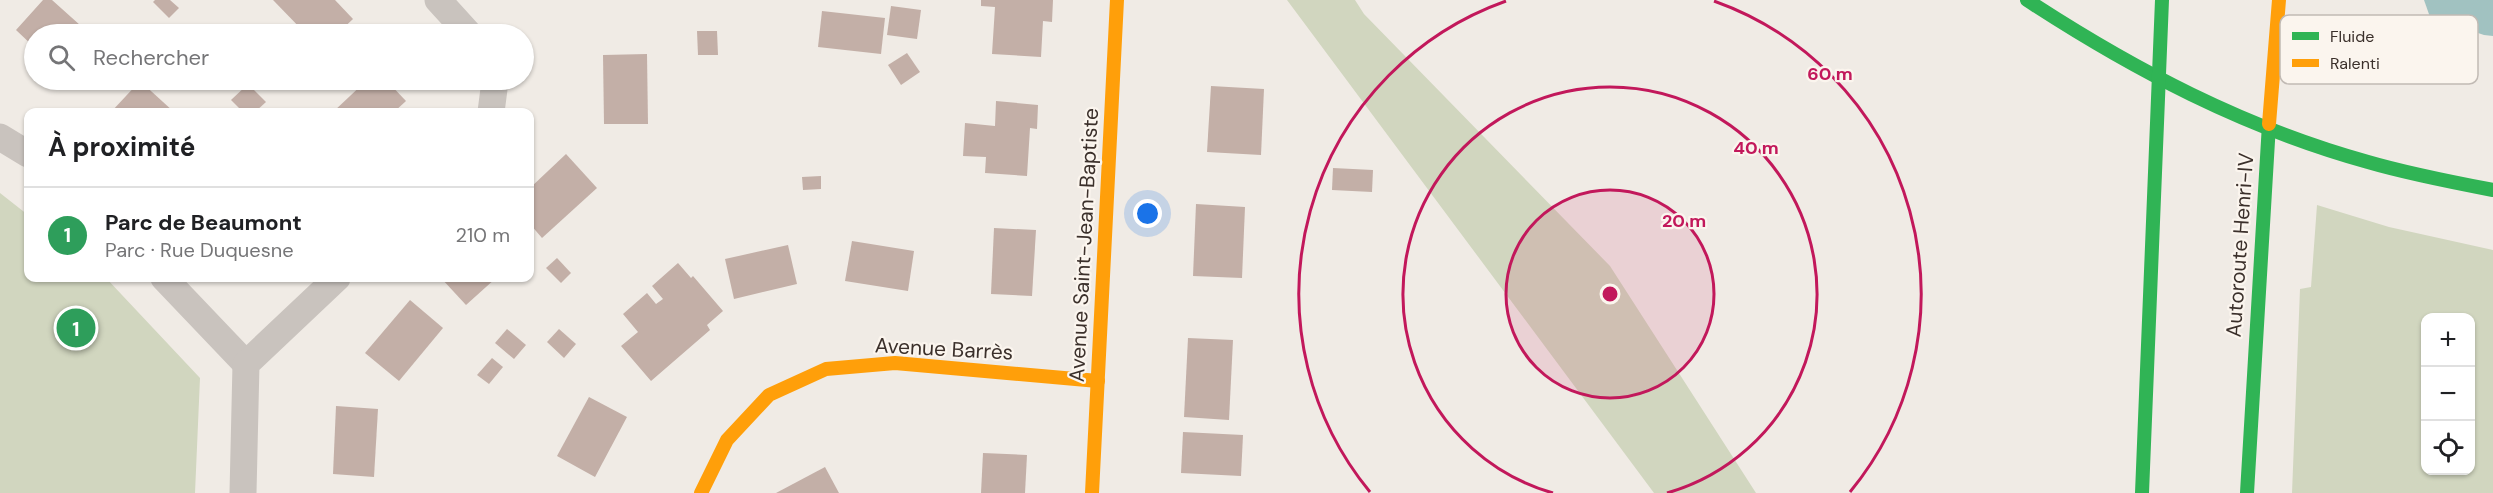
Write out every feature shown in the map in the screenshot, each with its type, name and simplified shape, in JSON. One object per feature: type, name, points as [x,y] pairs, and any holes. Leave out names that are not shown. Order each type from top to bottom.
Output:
[{"type":"main road","name":"Avenue Saint-Jean-Baptiste","points":[[1092,493],[1117,0]]},
{"type":"main road","points":[[2027,0],[2074,32],[2167,85],[2241,120],[2329,152],[2493,190]]},
{"type":"main road","points":[[2142,493],[2162,0]]},
{"type":"main road","name":"Autoroute Henri-IV","points":[[2247,493],[2266,163],[2279,0]]},
{"type":"main road","name":"Avenue Barrès","points":[[701,493],[727,440],[769,395],[826,369],[895,363],[1098,381]]},
{"type":"street","points":[[438,0],[460,24]]},
{"type":"street","points":[[0,137],[24,152]]},
{"type":"street","points":[[168,282],[246,364],[243,493]]},
{"type":"street","points":[[246,364],[333,282]]},
{"type":"green space","points":[[1287,0],[1355,0],[1364,14],[1610,266],[1756,493],[1654,493]]},
{"type":"green space","points":[[0,193],[24,212],[24,282],[110,282],[200,378],[195,493],[0,493]]},
{"type":"green space","points":[[2317,205],[2389,227],[2493,250],[2493,493],[2292,493],[2300,289],[2311,287]]},
{"type":"water","points":[[2424,0],[2493,0],[2493,36],[2478,33],[2478,15],[2429,15]]},
{"type":"building","points":[[43,0],[52,0],[79,24],[24,24],[24,38],[16,30]]},
{"type":"building","points":[[170,0],[179,8],[169,18],[153,2]]},
{"type":"building","points":[[273,0],[335,0],[353,19],[348,24],[296,24]]},
{"type":"building","points":[[981,0],[1053,0],[1052,22],[1043,21],[1041,57],[992,54],[995,7],[981,6]]},
{"type":"building","points":[[891,6],[921,10],[917,39],[887,35]]},
{"type":"building","points":[[822,11],[885,18],[881,54],[818,47]]},
{"type":"building","points":[[697,31],[717,31],[718,55],[698,55]]},
{"type":"building","points":[[907,53],[920,72],[901,85],[888,65]]},
{"type":"building","points":[[647,54],[648,124],[604,124],[603,55]]},
{"type":"building","points":[[1211,86],[1264,89],[1261,155],[1207,152]]},
{"type":"building","points":[[132,90],[150,90],[170,108],[115,108]]},
{"type":"building","points":[[242,90],[254,90],[266,102],[259,108],[239,108],[231,100]]},
{"type":"building","points":[[356,90],[396,90],[406,101],[398,108],[337,108]]},
{"type":"building","points":[[996,101],[1038,105],[1037,129],[1030,128],[1027,176],[985,173],[986,157],[963,156],[965,123],[995,126]]},
{"type":"building","points":[[566,154],[597,188],[542,238],[534,229],[534,184]]},
{"type":"building","points":[[1333,168],[1373,170],[1372,192],[1332,190]]},
{"type":"building","points":[[821,176],[821,189],[803,190],[802,177]]},
{"type":"building","points":[[1196,204],[1245,207],[1242,278],[1193,276]]},
{"type":"building","points":[[994,228],[1036,230],[1032,296],[991,294]]},
{"type":"building","points":[[852,241],[914,251],[908,291],[845,281]]},
{"type":"building","points":[[788,245],[797,284],[734,299],[725,259]]},
{"type":"building","points":[[557,258],[571,273],[561,283],[546,268]]},
{"type":"building","points":[[678,263],[691,278],[693,276],[723,311],[707,325],[710,330],[651,381],[621,346],[638,332],[623,314],[647,293],[656,304],[663,299],[652,286]]},
{"type":"building","points":[[445,282],[492,282],[466,305]]},
{"type":"building","points":[[410,300],[443,328],[399,381],[365,353]]},
{"type":"building","points":[[507,329],[526,345],[514,359],[495,343]]},
{"type":"building","points":[[559,329],[576,344],[564,358],[547,342]]},
{"type":"building","points":[[1188,338],[1233,340],[1229,420],[1184,417]]},
{"type":"building","points":[[492,358],[503,367],[489,384],[477,375]]},
{"type":"building","points":[[589,397],[627,417],[595,477],[557,456]]},
{"type":"building","points":[[336,406],[378,409],[374,477],[333,474]]},
{"type":"building","points":[[1183,432],[1243,435],[1241,476],[1181,473]]},
{"type":"building","points":[[983,453],[1027,455],[1025,493],[981,493]]},
{"type":"building","points":[[825,467],[839,493],[776,493]]},
{"type":"traffic: fast","points":[[2027,0],[2149,73],[2234,114],[2278,132],[2383,166],[2493,190]]},
{"type":"traffic: fast","points":[[2142,493],[2162,0]]},
{"type":"traffic: fast","points":[[2247,493],[2269,124]]},
{"type":"traffic: slow","points":[[1092,493],[1117,0]]},
{"type":"traffic: slow","points":[[2269,124],[2279,0]]},
{"type":"traffic: slow","points":[[701,493],[727,440],[769,395],[826,369],[895,363],[1098,381]]},
{"type":"place","name":"Parc de Beaumont","points":[[76,328]]}]
